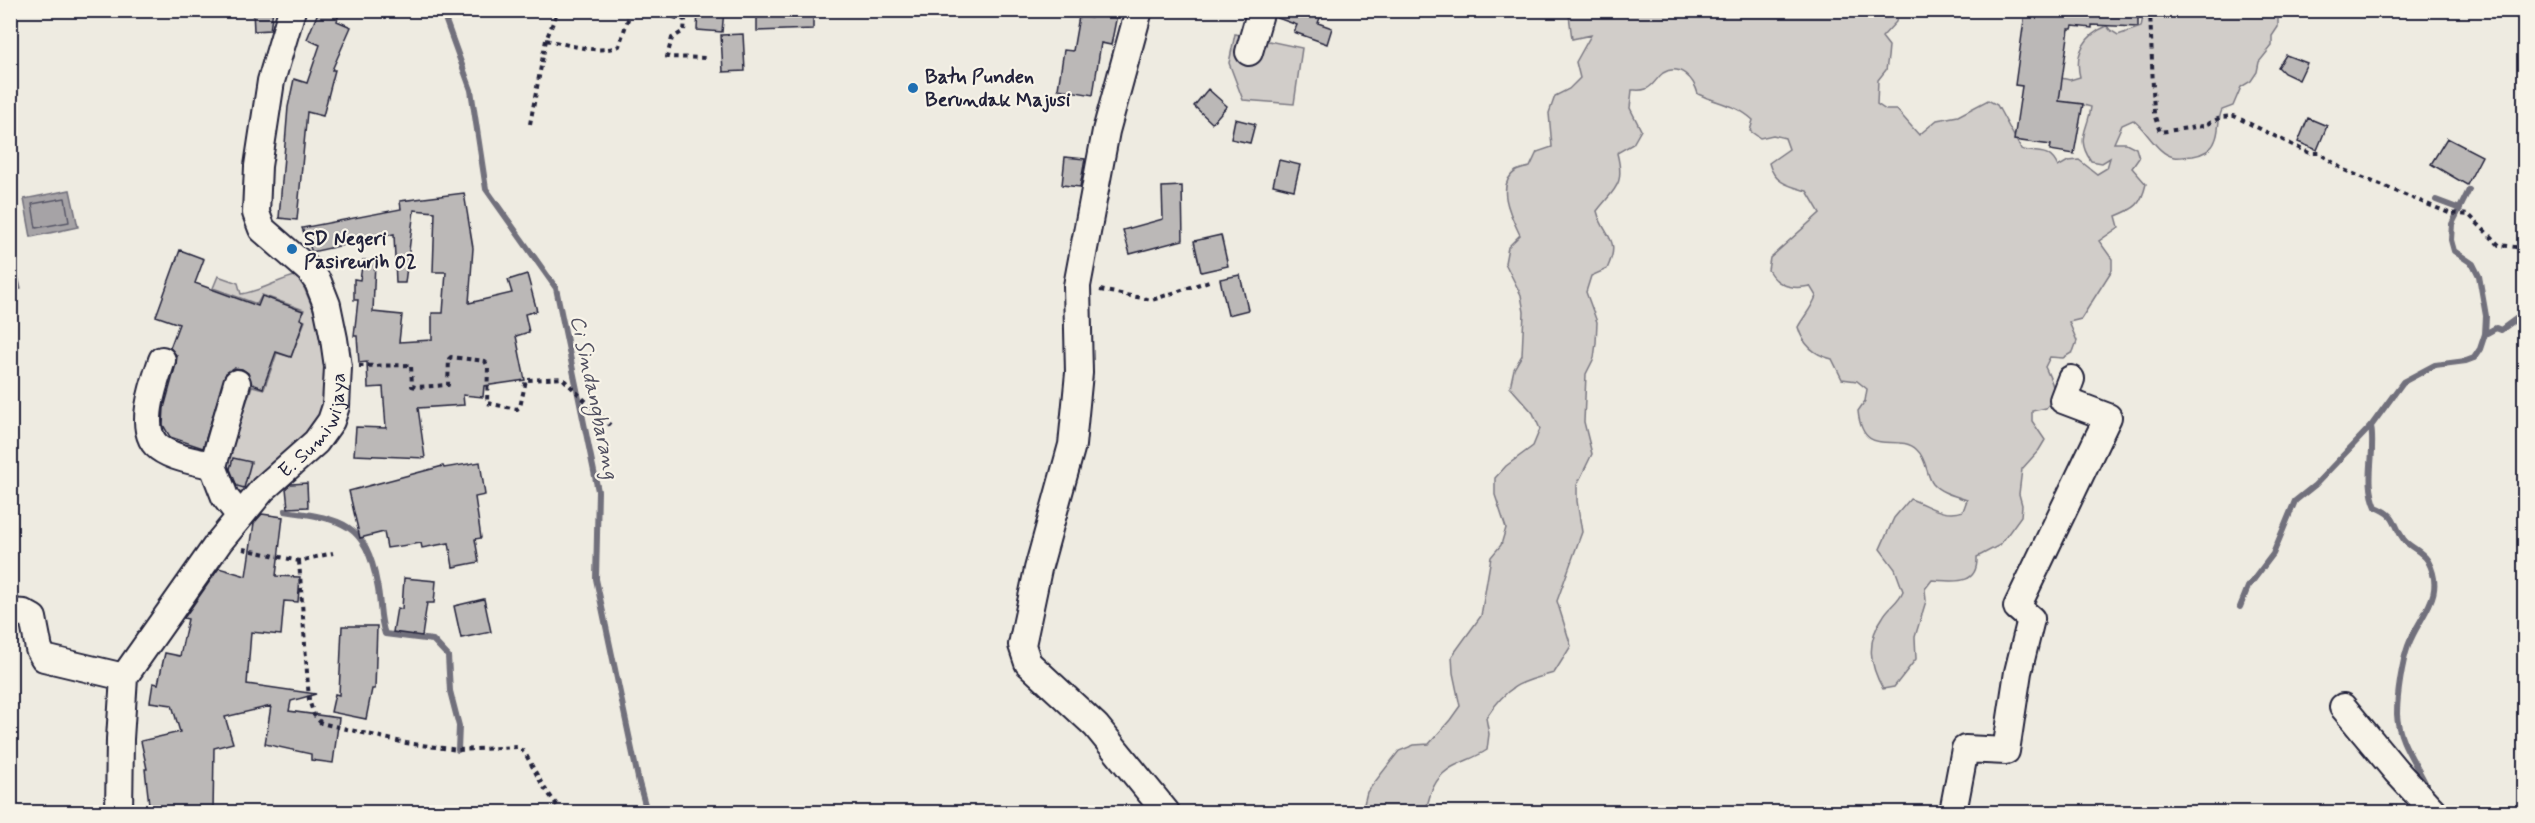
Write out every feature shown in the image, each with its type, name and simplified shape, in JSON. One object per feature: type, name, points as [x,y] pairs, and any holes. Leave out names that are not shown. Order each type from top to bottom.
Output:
[{"type":"street","name":"E. Sumiwijaya","points":[[124,677],[219,542],[263,489],[316,442],[331,421],[336,405],[338,367],[327,305],[318,282],[310,271],[262,229],[256,213],[258,166],[271,81],[292,10]]},
{"type":"street","points":[[1139,10],[1106,131],[1077,286],[1079,373],[1072,445],[1038,569],[1022,645],[1028,663],[1071,700],[1096,726],[1166,813]]},
{"type":"street","points":[[1249,52],[1261,10]]},
{"type":"street","points":[[162,360],[150,404],[151,436],[157,446],[172,454],[213,466]]},
{"type":"street","points":[[1953,813],[1965,749],[2006,751],[2018,672],[2031,619],[2017,607],[2108,417],[2063,400],[2071,379]]},
{"type":"street","points":[[237,383],[213,466],[225,497],[240,516]]},
{"type":"street","points":[[10,612],[24,613],[33,618],[39,650],[44,658],[124,677],[119,813]]},
{"type":"street","points":[[2343,707],[2434,813]]},
{"type":"path","points":[[530,124],[546,40],[558,10]]},
{"type":"path","points":[[546,40],[603,50],[613,49],[619,46],[631,10]]},
{"type":"path","points":[[647,10],[685,20],[684,31],[672,38],[667,57],[706,58]]},
{"type":"path","points":[[2150,10],[2154,114],[2160,132],[2203,126],[2222,117],[2234,116],[2309,153],[2319,153],[2344,170],[2449,213],[2464,213],[2475,220],[2499,244],[2524,249]]},
{"type":"path","points":[[1077,286],[1152,300],[1212,280]]},
{"type":"path","points":[[338,367],[411,365],[412,386],[416,387],[448,385],[448,359],[451,357],[485,361],[488,367],[487,403],[517,409],[520,407],[526,380],[562,378],[610,425]]},
{"type":"path","points":[[219,542],[299,561],[333,553]]},
{"type":"path","points":[[299,561],[309,700],[314,715],[321,723],[406,742],[458,750],[518,747],[525,753],[543,786],[562,813]]},
{"type":"shaded area","points":[[1571,11],[1898,11],[1896,22],[1882,37],[1889,46],[1886,70],[1878,80],[1877,104],[1886,110],[1897,110],[1919,135],[1937,120],[1958,116],[1988,100],[1997,105],[2021,149],[2047,154],[2058,167],[2068,161],[2079,160],[2097,174],[2107,168],[2110,158],[2102,163],[2091,161],[2086,153],[2083,140],[2091,107],[2080,104],[2058,107],[2061,78],[2070,80],[2080,77],[2080,53],[2093,34],[2107,26],[2118,35],[2141,27],[2144,11],[2282,11],[2278,16],[2278,27],[2272,36],[2272,46],[2259,62],[2257,72],[2251,81],[2241,87],[2233,106],[2222,110],[2217,137],[2209,149],[2196,155],[2174,157],[2157,147],[2133,120],[2122,125],[2114,143],[2126,143],[2136,148],[2139,158],[2132,168],[2146,184],[2137,205],[2116,216],[2119,227],[2099,241],[2112,259],[2112,270],[2081,319],[2069,322],[2077,341],[2073,352],[2063,358],[2050,357],[2045,367],[2054,393],[2046,408],[2032,411],[2032,421],[2045,440],[2022,469],[2019,494],[2022,505],[2021,516],[2000,545],[1977,557],[1976,567],[1969,578],[1956,581],[1932,580],[1925,589],[1926,601],[1915,637],[1916,659],[1894,687],[1883,689],[1872,662],[1872,644],[1885,613],[1899,599],[1903,591],[1895,569],[1880,549],[1894,518],[1910,499],[1949,513],[1963,511],[1967,500],[1944,492],[1933,484],[1925,462],[1917,450],[1909,445],[1882,442],[1867,436],[1861,426],[1858,411],[1865,401],[1867,389],[1857,381],[1842,379],[1832,359],[1810,348],[1800,333],[1798,327],[1816,296],[1810,286],[1786,286],[1776,280],[1768,270],[1770,258],[1820,213],[1807,191],[1783,183],[1771,170],[1769,163],[1789,149],[1785,138],[1773,135],[1760,138],[1750,131],[1753,120],[1734,108],[1698,94],[1690,78],[1680,71],[1669,70],[1649,88],[1632,90],[1630,108],[1641,130],[1633,144],[1617,153],[1620,172],[1617,185],[1597,211],[1613,250],[1607,269],[1591,276],[1586,292],[1597,322],[1594,358],[1586,374],[1584,422],[1592,454],[1577,485],[1582,532],[1557,601],[1571,646],[1554,673],[1523,683],[1501,699],[1486,718],[1489,734],[1487,750],[1444,772],[1432,789],[1424,812],[1362,812],[1367,792],[1399,751],[1414,745],[1429,744],[1460,706],[1452,656],[1481,616],[1491,557],[1501,545],[1506,528],[1495,495],[1495,478],[1506,466],[1533,446],[1540,429],[1533,413],[1510,387],[1514,369],[1522,355],[1524,312],[1521,295],[1505,263],[1508,247],[1520,235],[1509,211],[1505,193],[1510,177],[1516,171],[1530,167],[1537,152],[1552,147],[1549,113],[1555,96],[1569,89],[1580,78],[1576,62],[1591,35],[1572,39],[1569,15]]},
{"type":"shaded area","points":[[1235,34],[1302,48],[1294,104],[1243,100],[1229,63]]},
{"type":"shaded area","points":[[298,275],[314,311],[325,351],[326,391],[321,410],[305,437],[242,493],[235,491],[224,469],[252,386],[264,389],[277,353],[291,357],[305,321],[301,319],[304,310],[262,295],[257,304],[213,288],[218,276],[238,283],[241,294]]},
{"type":"water","points":[[70,190],[78,227],[31,237],[24,199]]},
{"type":"water","points":[[10,244],[21,289],[11,291],[10,291]]},
{"type":"building","points":[[253,10],[273,10],[270,30],[254,31]]},
{"type":"building","points":[[319,10],[340,10],[337,21],[351,27],[332,70],[335,70],[323,116],[307,112],[297,220],[279,218],[288,107],[294,79],[307,83],[320,45],[307,39]]},
{"type":"building","points":[[698,10],[724,10],[722,32],[697,30]]},
{"type":"building","points":[[757,10],[813,10],[813,29],[757,31]]},
{"type":"building","points":[[1093,10],[1118,10],[1111,45],[1101,43],[1093,95],[1058,89],[1064,50],[1073,51],[1079,16],[1091,18]]},
{"type":"building","points":[[1276,10],[1323,10],[1318,23],[1332,28],[1327,44],[1294,32],[1297,25],[1275,17]]},
{"type":"building","points":[[2037,10],[2138,10],[2138,27],[2092,25],[2092,28],[2073,26],[2069,29],[2059,101],[2083,104],[2074,154],[2050,150],[2051,145],[2014,140],[2022,86],[2015,85],[2025,13],[2036,14]]},
{"type":"building","points":[[743,34],[745,71],[723,72],[721,35]]},
{"type":"building","points":[[2286,55],[2307,63],[2299,80],[2284,73],[2278,67]]},
{"type":"building","points":[[1208,89],[1227,106],[1212,123],[1194,106]]},
{"type":"building","points":[[2308,118],[2327,126],[2317,150],[2298,142]]},
{"type":"building","points":[[1235,119],[1255,124],[1250,143],[1231,139]]},
{"type":"building","points":[[2447,138],[2482,156],[2467,185],[2431,164]]},
{"type":"building","points":[[1065,157],[1085,159],[1080,187],[1062,185]]},
{"type":"building","points":[[1279,160],[1300,165],[1294,190],[1273,185]]},
{"type":"building","points":[[1182,186],[1183,240],[1130,254],[1123,230],[1163,219],[1162,187]]},
{"type":"building","points":[[464,193],[473,248],[469,303],[512,293],[508,280],[527,274],[537,311],[525,314],[529,332],[516,336],[525,380],[484,386],[483,397],[463,395],[464,405],[418,408],[425,458],[354,455],[356,427],[386,428],[383,387],[368,388],[367,362],[359,363],[357,336],[354,336],[358,300],[354,300],[354,279],[360,280],[363,260],[375,261],[373,312],[402,315],[399,342],[432,340],[432,313],[443,313],[446,272],[433,272],[435,212],[414,210],[405,283],[396,283],[394,234],[312,252],[302,228],[401,209],[400,201]]},
{"type":"building","points":[[1221,235],[1228,266],[1201,272],[1194,241]]},
{"type":"building","points":[[180,250],[204,259],[195,283],[258,306],[262,296],[303,311],[300,319],[304,321],[291,357],[276,352],[263,388],[252,384],[248,373],[242,369],[234,368],[226,373],[203,448],[170,437],[163,425],[164,408],[177,356],[170,348],[179,324],[156,316]]},
{"type":"building","points":[[1240,275],[1248,310],[1228,315],[1220,279]]},
{"type":"building","points":[[233,458],[251,462],[244,488],[237,486],[230,469]]},
{"type":"building","points":[[480,462],[485,495],[475,497],[481,538],[475,539],[479,562],[453,567],[449,543],[422,548],[421,543],[387,548],[384,532],[360,538],[349,491],[443,466],[444,468]]},
{"type":"building","points":[[307,483],[308,507],[288,508],[286,488],[291,484]]},
{"type":"building","points":[[262,514],[283,517],[276,576],[300,577],[298,602],[284,601],[281,635],[251,632],[247,684],[316,694],[291,701],[289,711],[339,718],[333,763],[311,760],[311,754],[265,744],[271,706],[225,717],[233,743],[214,748],[213,813],[150,813],[145,769],[147,769],[141,741],[180,732],[172,705],[150,702],[153,683],[158,684],[165,653],[180,656],[188,619],[184,618],[219,568],[246,576],[254,523]]},
{"type":"building","points":[[404,578],[436,581],[434,603],[427,603],[422,636],[393,632],[397,608],[402,609]]},
{"type":"building","points":[[484,599],[491,632],[461,638],[454,606]]},
{"type":"building","points":[[342,626],[377,626],[375,689],[372,689],[366,719],[331,712],[335,694],[339,695]]},
{"type":"waterway","name":"Ci Sindangbarang","points":[[442,10],[471,90],[486,189],[556,288],[598,491],[596,579],[647,812]]},
{"type":"waterway","points":[[2240,607],[2248,587],[2273,554],[2295,501],[2315,485],[2371,426],[2403,382],[2435,365],[2474,358],[2480,349],[2485,334],[2486,316],[2479,276],[2473,264],[2454,251],[2451,240],[2452,224],[2469,190]]},
{"type":"waterway","points":[[2436,200],[2460,209]]},
{"type":"waterway","points":[[2485,334],[2496,328],[2501,330],[2524,313]]},
{"type":"waterway","points":[[2371,426],[2370,477],[2376,507],[2392,517],[2404,540],[2426,558],[2433,573],[2433,595],[2406,653],[2400,679],[2397,714],[2404,743],[2428,789]]},
{"type":"waterway","points":[[285,511],[321,517],[348,527],[358,536],[372,563],[385,634],[433,640],[448,656],[450,691],[459,726],[458,750]]},
{"type":"place","name":"Batu Punden Berundak Majusi","points":[[913,88]]},
{"type":"place","name":"SD Negeri Pasireurih 02","points":[[292,249]]}]
